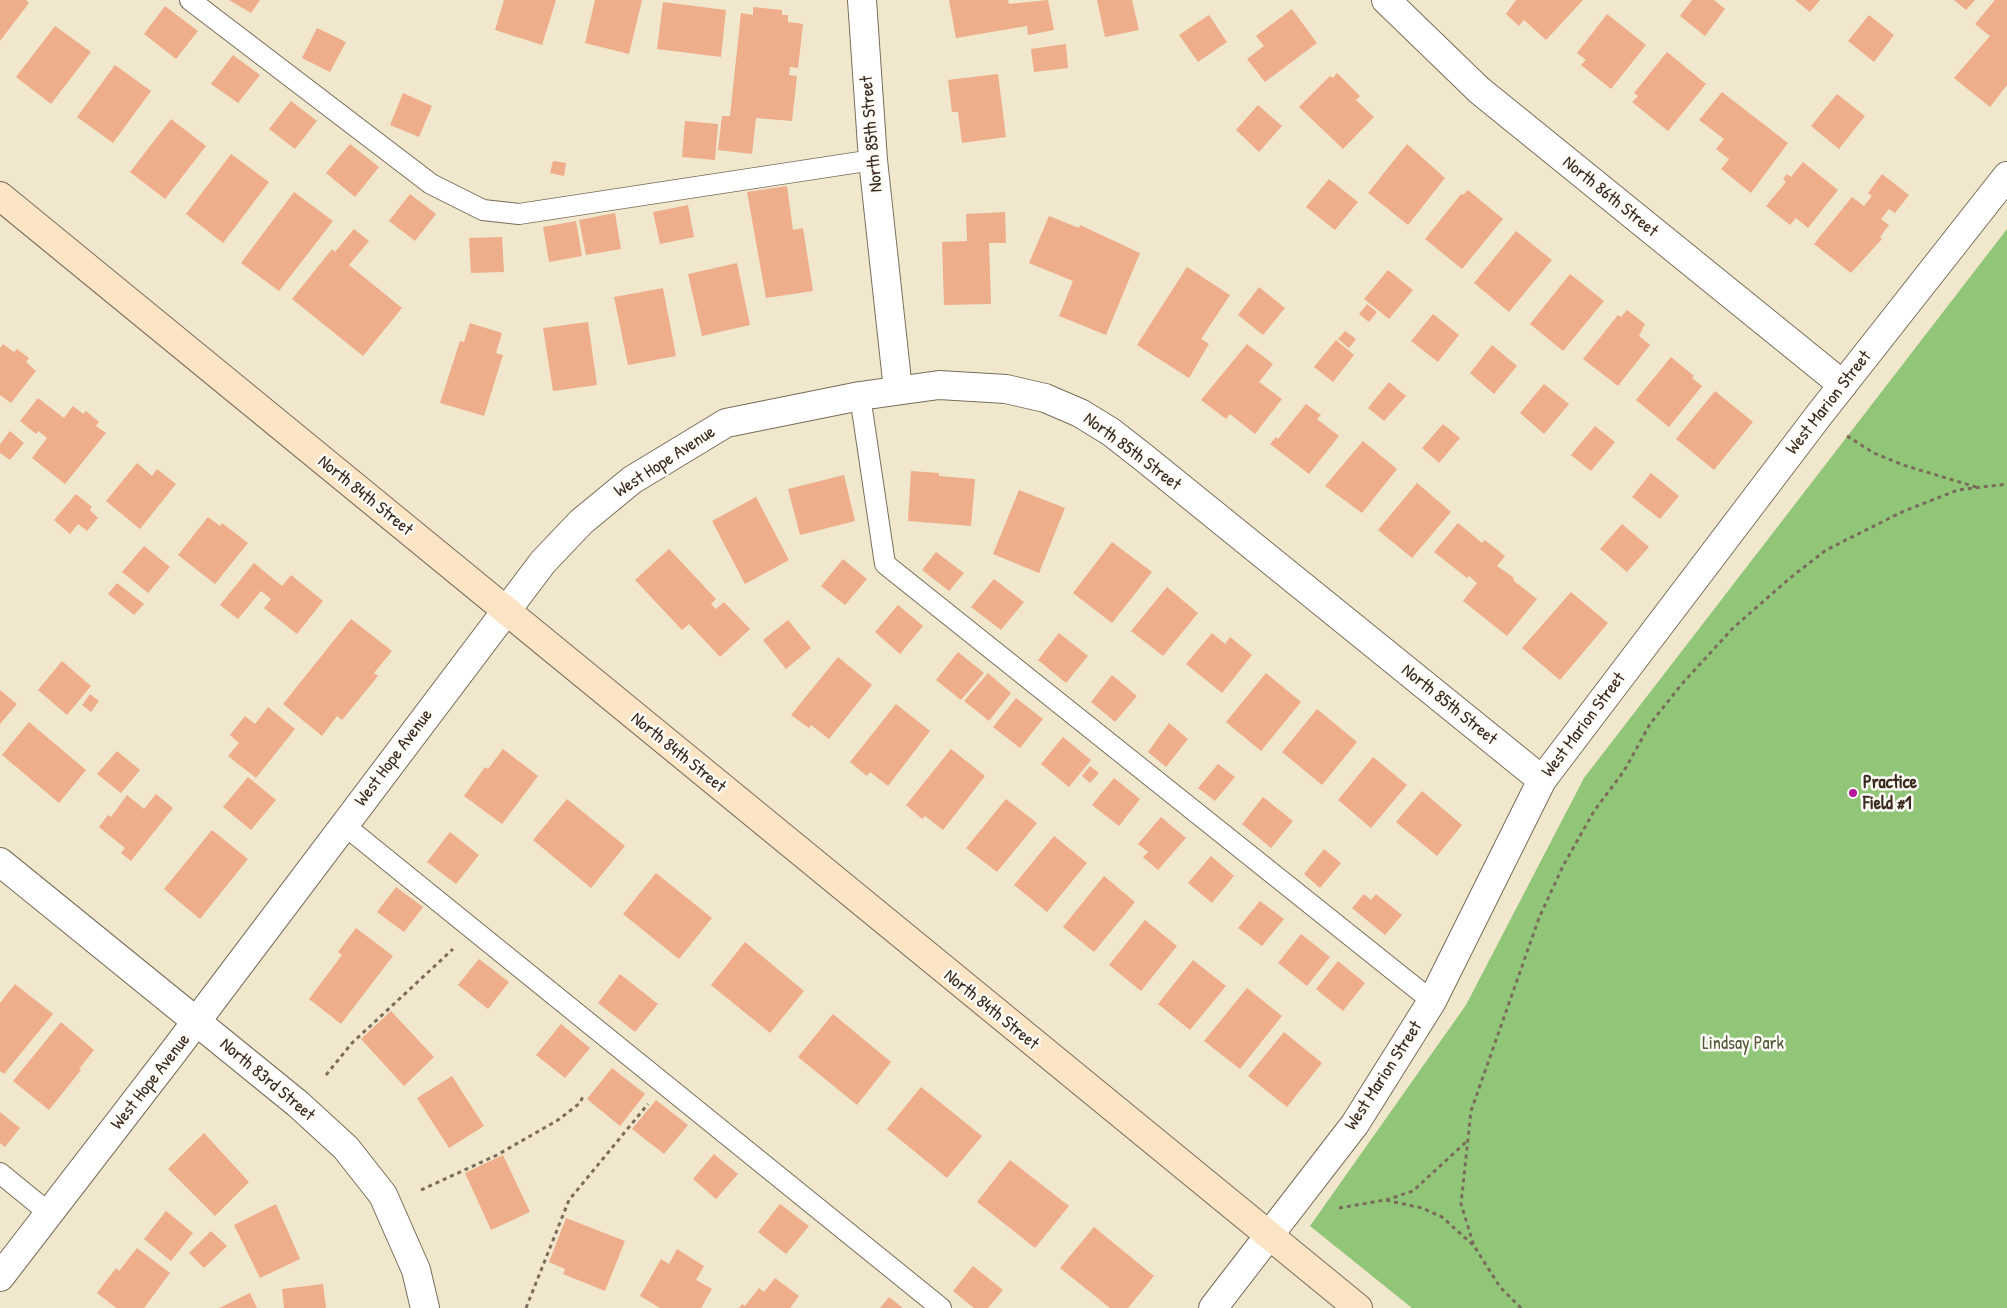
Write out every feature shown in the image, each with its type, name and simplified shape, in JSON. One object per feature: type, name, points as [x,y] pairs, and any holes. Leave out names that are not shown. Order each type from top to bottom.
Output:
[{"type":"street","name":"North 85th Street","points":[[862,0],[873,160],[898,390],[939,385],[1006,389],[1044,398],[1080,413],[1111,432],[1143,457],[1542,780]]},
{"type":"street","name":"North 86th Street","points":[[1386,0],[1479,90],[1842,385]]},
{"type":"street","name":"West Marion Street","points":[[1213,1308],[1355,1124],[1432,1001],[1542,780],[1842,385],[2007,176]]},
{"type":"street","name":"North 84th Street","points":[[0,196],[504,611],[1358,1308]]},
{"type":"street","name":"West Hope Avenue","points":[[0,1277],[196,1022],[504,611],[543,562],[581,522],[632,480],[726,423],[898,390]]},
{"type":"street","name":"North 83rd Street","points":[[0,862],[298,1104],[346,1148],[383,1195],[416,1270],[425,1308]]},
{"type":"lane","points":[[190,0],[431,184],[484,210],[519,214],[873,160]]},
{"type":"lane","points":[[860,396],[885,564],[1432,1001]]},
{"type":"lane","points":[[344,825],[941,1308]]},
{"type":"lane","points":[[0,1173],[49,1213]]},
{"type":"path","points":[[1847,436],[1874,453],[1903,465],[1977,488]]},
{"type":"path","points":[[1521,1308],[1500,1287],[1474,1246],[1461,1204],[1471,1111],[1539,918],[1563,866],[1594,811],[1624,771],[1650,724],[1681,685],[1734,628],[1790,578],[1826,550],[1904,511],[1958,490],[2007,484]]},
{"type":"path","points":[[326,1075],[352,1043],[474,930]]},
{"type":"path","points":[[526,1308],[569,1200],[665,1084]]},
{"type":"path","points":[[421,1190],[497,1155],[558,1120],[580,1103],[583,1096]]},
{"type":"path","points":[[1339,1208],[1385,1200],[1413,1191],[1467,1141]]},
{"type":"path","points":[[1385,1200],[1422,1208],[1442,1217],[1474,1246]]},
{"type":"green space","name":"Lindsay Park","points":[[2007,229],[2007,1308],[1412,1308],[1310,1226],[1466,1005],[1584,778]]},
{"type":"building","points":[[0,0],[26,0],[29,3],[0,41]]},
{"type":"building","points":[[229,0],[260,0],[251,13]]},
{"type":"building","points":[[504,0],[556,0],[542,45],[495,30]]},
{"type":"building","points":[[595,0],[642,0],[629,54],[585,43]]},
{"type":"building","points":[[949,0],[1008,0],[1009,4],[1048,0],[1054,30],[1028,35],[1027,26],[956,38]]},
{"type":"building","points":[[1097,0],[1132,0],[1139,30],[1105,37]]},
{"type":"building","points":[[1516,0],[1583,0],[1546,40],[1524,20],[1519,26],[1506,14]]},
{"type":"building","points":[[1692,0],[1714,0],[1725,9],[1705,36],[1680,16]]},
{"type":"building","points":[[1795,0],[1820,0],[1810,12]]},
{"type":"building","points":[[1954,0],[1975,0],[1966,10]]},
{"type":"building","points":[[1995,0],[2007,0],[2007,85],[1990,107],[1954,78],[1990,36],[1975,24]]},
{"type":"building","points":[[663,2],[726,10],[721,57],[657,49]]},
{"type":"building","points":[[165,6],[198,31],[176,59],[144,34]]},
{"type":"building","points":[[753,7],[782,10],[782,15],[788,15],[788,22],[803,24],[798,68],[790,67],[789,75],[797,76],[792,121],[756,118],[752,154],[718,150],[722,116],[730,116],[741,13],[753,15]]},
{"type":"building","points":[[1292,9],[1317,43],[1265,82],[1247,59],[1264,46],[1256,36]]},
{"type":"building","points":[[1607,14],[1646,45],[1611,89],[1581,65],[1586,60],[1577,53]]},
{"type":"building","points":[[1209,15],[1227,42],[1198,62],[1179,35]]},
{"type":"building","points":[[1869,15],[1894,35],[1874,62],[1848,41]]},
{"type":"building","points":[[55,26],[91,52],[51,104],[16,77]]},
{"type":"building","points":[[317,28],[346,42],[330,72],[302,58]]},
{"type":"building","points":[[1066,44],[1068,68],[1034,72],[1031,49]]},
{"type":"building","points":[[1667,52],[1706,84],[1668,131],[1632,102],[1638,96],[1634,93]]},
{"type":"building","points":[[233,55],[260,75],[238,103],[211,84]]},
{"type":"building","points":[[115,65],[151,91],[113,143],[77,117]]},
{"type":"building","points":[[1337,73],[1360,96],[1356,100],[1374,117],[1343,149],[1299,107],[1330,76],[1333,78]]},
{"type":"building","points":[[998,74],[1006,137],[962,143],[958,112],[952,112],[948,80]]},
{"type":"building","points":[[1722,92],[1788,143],[1751,193],[1721,169],[1729,159],[1716,149],[1724,139],[1699,120]]},
{"type":"building","points":[[403,93],[432,106],[419,137],[390,125]]},
{"type":"building","points":[[1837,94],[1865,116],[1839,149],[1811,126]]},
{"type":"building","points":[[291,101],[317,121],[295,149],[269,129]]},
{"type":"building","points":[[1258,105],[1282,126],[1259,152],[1236,130]]},
{"type":"building","points":[[171,119],[206,146],[165,199],[130,172]]},
{"type":"building","points":[[685,121],[718,124],[715,160],[682,157]]},
{"type":"building","points":[[350,144],[379,167],[355,197],[326,173]]},
{"type":"building","points":[[1407,144],[1445,178],[1408,225],[1368,193]]},
{"type":"building","points":[[231,154],[269,182],[223,243],[186,214]]},
{"type":"building","points":[[553,161],[566,163],[564,176],[550,173]]},
{"type":"building","points":[[1803,162],[1838,190],[1808,228],[1796,218],[1790,225],[1766,206],[1786,182],[1783,179],[1787,174],[1791,177]]},
{"type":"building","points":[[1882,174],[1909,195],[1895,213],[1889,209],[1881,219],[1889,225],[1880,237],[1882,239],[1851,273],[1814,244],[1852,197],[1864,206],[1872,196],[1868,193]]},
{"type":"building","points":[[1329,179],[1358,202],[1335,230],[1306,207]]},
{"type":"building","points":[[787,186],[793,230],[803,228],[813,291],[766,298],[747,192]]},
{"type":"building","points":[[1468,190],[1503,219],[1462,269],[1425,239],[1461,194],[1463,195]]},
{"type":"building","points":[[294,192],[333,221],[279,291],[241,263]]},
{"type":"building","points":[[410,194],[436,214],[415,241],[389,221]]},
{"type":"building","points":[[688,205],[694,237],[660,244],[653,212]]},
{"type":"building","points":[[1005,212],[1006,243],[989,243],[991,304],[944,305],[942,242],[967,241],[966,214]]},
{"type":"building","points":[[615,213],[621,249],[586,255],[579,220]]},
{"type":"building","points":[[1049,216],[1079,228],[1080,225],[1140,253],[1106,335],[1059,316],[1073,281],[1029,263]]},
{"type":"building","points":[[576,221],[582,256],[549,262],[543,227]]},
{"type":"building","points":[[354,229],[369,241],[349,265],[402,308],[363,356],[292,299],[332,249],[335,252]]},
{"type":"building","points":[[1516,231],[1552,260],[1509,312],[1474,283]]},
{"type":"building","points":[[502,237],[504,272],[471,273],[469,238]]},
{"type":"building","points":[[737,263],[750,325],[702,336],[688,274]]},
{"type":"building","points":[[1187,267],[1230,295],[1201,339],[1209,344],[1189,378],[1137,345]]},
{"type":"building","points":[[1388,270],[1413,290],[1389,319],[1364,299]]},
{"type":"building","points":[[1570,274],[1604,301],[1563,351],[1530,324]]},
{"type":"building","points":[[1259,287],[1285,308],[1263,335],[1238,315]]},
{"type":"building","points":[[663,288],[676,356],[628,365],[614,297]]},
{"type":"building","points":[[1367,304],[1377,312],[1369,322],[1359,314]]},
{"type":"building","points":[[1627,310],[1645,324],[1639,336],[1650,345],[1618,386],[1583,359],[1618,315],[1621,317]]},
{"type":"building","points":[[1433,314],[1459,335],[1438,362],[1411,341]]},
{"type":"building","points":[[588,322],[597,385],[553,391],[543,328]]},
{"type":"building","points":[[470,323],[502,333],[496,353],[503,355],[484,416],[440,403],[460,341],[464,342]]},
{"type":"building","points":[[1345,331],[1356,339],[1349,348],[1338,339]]},
{"type":"building","points":[[1336,340],[1354,355],[1333,382],[1314,367]]},
{"type":"building","points":[[3,344],[14,352],[17,349],[29,358],[26,362],[36,371],[11,403],[0,395],[0,348]]},
{"type":"building","points":[[1247,344],[1273,364],[1259,382],[1282,399],[1255,434],[1230,414],[1226,419],[1201,400]]},
{"type":"building","points":[[1492,345],[1517,366],[1494,394],[1470,373]]},
{"type":"building","points":[[1671,357],[1694,376],[1692,378],[1702,386],[1669,427],[1636,400]]},
{"type":"building","points":[[1389,382],[1406,396],[1384,421],[1368,408]]},
{"type":"building","points":[[1544,384],[1569,404],[1544,434],[1520,413]]},
{"type":"building","points":[[1715,391],[1753,422],[1714,470],[1676,439]]},
{"type":"building","points":[[38,398],[64,418],[73,406],[83,414],[86,411],[99,422],[96,426],[106,433],[65,484],[32,458],[47,438],[38,431],[36,434],[20,421]]},
{"type":"building","points":[[1306,404],[1321,415],[1317,419],[1339,436],[1309,474],[1270,444],[1276,437],[1278,439]]},
{"type":"building","points":[[1443,424],[1460,438],[1439,463],[1422,448]]},
{"type":"building","points":[[1595,426],[1615,442],[1591,471],[1571,455]]},
{"type":"building","points":[[10,431],[24,443],[10,460],[0,453],[0,444]]},
{"type":"building","points":[[1363,441],[1397,469],[1362,513],[1325,486]]},
{"type":"building","points":[[137,463],[152,476],[157,469],[176,484],[140,529],[106,501]]},
{"type":"building","points":[[911,471],[975,479],[971,526],[908,521]]},
{"type":"building","points":[[1651,473],[1679,496],[1660,519],[1632,497]]},
{"type":"building","points":[[844,475],[855,521],[800,535],[788,489]]},
{"type":"building","points":[[1417,483],[1451,512],[1412,558],[1378,530]]},
{"type":"building","points":[[1019,490],[1065,508],[1039,573],[993,554]]},
{"type":"building","points":[[76,494],[92,507],[90,510],[98,518],[87,531],[78,524],[70,534],[54,520]]},
{"type":"building","points":[[756,497],[789,560],[745,584],[712,521]]},
{"type":"building","points":[[208,517],[220,526],[222,523],[248,543],[215,584],[178,555]]},
{"type":"building","points":[[1458,523],[1482,543],[1485,540],[1505,556],[1497,566],[1513,577],[1514,581],[1537,599],[1507,636],[1463,601],[1477,583],[1469,576],[1467,578],[1434,552]]},
{"type":"building","points":[[1622,524],[1649,547],[1627,572],[1600,549]]},
{"type":"building","points":[[1112,542],[1152,572],[1112,623],[1073,593]]},
{"type":"building","points":[[144,546],[170,567],[148,593],[122,572]]},
{"type":"building","points":[[669,549],[716,599],[711,604],[716,609],[724,602],[750,629],[720,657],[689,624],[682,630],[635,580]]},
{"type":"building","points":[[936,552],[964,573],[949,591],[922,570]]},
{"type":"building","points":[[843,559],[867,579],[845,605],[821,586]]},
{"type":"building","points":[[254,563],[282,586],[291,575],[323,601],[297,634],[264,608],[271,599],[261,591],[238,619],[220,605]]},
{"type":"building","points":[[994,579],[1024,602],[1001,630],[971,607]]},
{"type":"building","points":[[117,583],[144,604],[134,615],[108,594]]},
{"type":"building","points":[[1167,587],[1198,613],[1163,656],[1131,631]]},
{"type":"building","points":[[1571,592],[1608,623],[1560,680],[1522,648]]},
{"type":"building","points":[[898,605],[923,626],[900,654],[875,632]]},
{"type":"building","points":[[351,619],[392,651],[374,673],[378,676],[342,720],[337,716],[322,736],[283,704]]},
{"type":"building","points":[[788,620],[811,648],[786,669],[763,640]]},
{"type":"building","points":[[1059,633],[1088,656],[1066,683],[1038,660]]},
{"type":"building","points":[[1212,633],[1225,644],[1230,637],[1252,655],[1222,693],[1186,664]]},
{"type":"building","points":[[958,652],[984,673],[961,700],[936,680]]},
{"type":"building","points":[[838,657],[872,685],[829,739],[811,725],[809,728],[791,715]]},
{"type":"building","points":[[62,661],[91,686],[67,715],[38,690]]},
{"type":"building","points":[[988,673],[1011,693],[989,721],[964,701]]},
{"type":"building","points":[[1266,673],[1301,702],[1261,751],[1226,722]]},
{"type":"building","points":[[1112,675],[1137,696],[1115,722],[1091,702]]},
{"type":"building","points":[[0,690],[17,704],[0,724]]},
{"type":"building","points":[[90,694],[99,701],[91,712],[82,705]]},
{"type":"building","points":[[1016,698],[1043,719],[1020,748],[993,727]]},
{"type":"building","points":[[896,704],[930,731],[888,786],[870,772],[867,776],[850,762]]},
{"type":"building","points":[[268,707],[295,729],[256,778],[228,756],[239,743],[230,735],[245,716],[255,724]]},
{"type":"building","points":[[1317,709],[1357,742],[1322,785],[1282,752]]},
{"type":"building","points":[[29,722],[86,770],[59,803],[2,755]]},
{"type":"building","points":[[1169,723],[1188,739],[1166,767],[1148,752]]},
{"type":"building","points":[[1063,737],[1091,760],[1069,787],[1041,764]]},
{"type":"building","points":[[503,749],[538,776],[502,824],[464,796],[485,767],[488,769]]},
{"type":"building","points":[[951,749],[985,776],[943,830],[925,816],[922,819],[906,805]]},
{"type":"building","points":[[117,751],[140,770],[121,793],[97,774]]},
{"type":"building","points":[[1373,757],[1407,785],[1371,828],[1338,800]]},
{"type":"building","points":[[1218,764],[1235,777],[1215,801],[1198,788]]},
{"type":"building","points":[[1090,766],[1099,773],[1090,783],[1082,776]]},
{"type":"building","points":[[248,777],[276,800],[251,830],[223,807]]},
{"type":"building","points":[[1114,778],[1140,799],[1119,826],[1092,805]]},
{"type":"building","points":[[1422,791],[1462,825],[1437,856],[1396,822]]},
{"type":"building","points":[[156,794],[173,808],[131,861],[121,853],[125,848],[99,827],[108,815],[111,817],[127,795],[144,809]]},
{"type":"building","points":[[1263,797],[1293,821],[1271,848],[1242,824]]},
{"type":"building","points":[[567,799],[625,846],[591,888],[533,840]]},
{"type":"building","points":[[1006,799],[1037,823],[997,872],[966,848]]},
{"type":"building","points":[[1161,817],[1186,838],[1158,870],[1143,857],[1148,852],[1138,844]]},
{"type":"building","points":[[212,830],[248,859],[200,919],[164,889]]},
{"type":"building","points":[[450,832],[479,855],[456,884],[427,862]]},
{"type":"building","points":[[1054,836],[1087,863],[1047,912],[1014,885]]},
{"type":"building","points":[[1324,849],[1341,863],[1320,888],[1304,874]]},
{"type":"building","points":[[1211,856],[1234,876],[1212,903],[1188,883]]},
{"type":"building","points":[[656,873],[712,918],[679,959],[623,914]]},
{"type":"building","points":[[1104,876],[1135,902],[1094,952],[1063,927]]},
{"type":"building","points":[[396,887],[423,907],[404,932],[377,912]]},
{"type":"building","points":[[1364,894],[1371,900],[1376,894],[1402,915],[1385,935],[1352,908]]},
{"type":"building","points":[[1260,901],[1284,919],[1262,946],[1238,928]]},
{"type":"building","points":[[1145,920],[1177,946],[1141,991],[1109,965]]},
{"type":"building","points":[[356,928],[393,956],[341,1024],[309,999],[342,955],[338,952]]},
{"type":"building","points":[[1301,934],[1330,957],[1307,986],[1278,963]]},
{"type":"building","points":[[745,942],[804,991],[770,1033],[711,985]]},
{"type":"building","points":[[479,959],[509,982],[488,1009],[458,985]]},
{"type":"building","points":[[1193,960],[1226,986],[1190,1030],[1158,1004]]},
{"type":"building","points":[[1338,961],[1365,983],[1343,1011],[1316,989]]},
{"type":"building","points":[[620,974],[658,1004],[635,1032],[598,1003]]},
{"type":"building","points":[[15,984],[53,1014],[4,1074],[0,1071],[0,1003]]},
{"type":"building","points":[[1247,988],[1282,1016],[1240,1069],[1204,1041]]},
{"type":"building","points":[[391,1011],[434,1057],[404,1086],[361,1039]]},
{"type":"building","points":[[833,1014],[891,1062],[857,1105],[798,1057]]},
{"type":"building","points":[[61,1022],[94,1050],[79,1069],[81,1070],[49,1110],[13,1081]]},
{"type":"building","points":[[561,1024],[590,1048],[565,1078],[536,1055]]},
{"type":"building","points":[[1284,1032],[1322,1063],[1287,1107],[1248,1076]]},
{"type":"building","points":[[612,1068],[645,1094],[620,1126],[587,1099]]},
{"type":"building","points":[[452,1076],[484,1126],[449,1148],[417,1098]]},
{"type":"building","points":[[921,1087],[982,1136],[947,1178],[887,1129]]},
{"type":"building","points":[[656,1100],[688,1125],[664,1154],[632,1129]]},
{"type":"building","points":[[0,1112],[20,1128],[5,1147],[0,1143]]},
{"type":"building","points":[[204,1133],[249,1182],[215,1216],[168,1169]]},
{"type":"building","points":[[714,1154],[738,1174],[716,1199],[693,1179]]},
{"type":"building","points":[[503,1155],[530,1212],[491,1230],[465,1173]]},
{"type":"building","points":[[1010,1160],[1069,1206],[1035,1248],[977,1202]]},
{"type":"building","points":[[276,1204],[300,1259],[260,1278],[234,1225]]},
{"type":"building","points":[[780,1204],[809,1226],[786,1254],[758,1232]]},
{"type":"building","points":[[166,1211],[193,1233],[171,1261],[144,1239]]},
{"type":"building","points":[[566,1218],[625,1241],[605,1291],[563,1274],[565,1269],[549,1262]]},
{"type":"building","points":[[1094,1227],[1154,1276],[1128,1308],[1110,1308],[1060,1268]]},
{"type":"building","points":[[211,1231],[227,1246],[204,1268],[189,1253]]},
{"type":"building","points":[[137,1248],[170,1273],[144,1308],[116,1308],[97,1293],[116,1268],[119,1271]]},
{"type":"building","points":[[677,1249],[704,1266],[696,1280],[712,1289],[701,1308],[660,1308],[640,1296],[661,1259],[669,1264]]},
{"type":"building","points":[[973,1266],[1003,1290],[988,1308],[974,1308],[953,1291]]},
{"type":"building","points":[[775,1278],[799,1296],[790,1308],[739,1308],[742,1304],[745,1306],[759,1288],[764,1292]]},
{"type":"building","points":[[323,1284],[326,1308],[284,1308],[282,1289]]},
{"type":"building","points":[[250,1293],[257,1308],[219,1308]]},
{"type":"building","points":[[889,1297],[903,1308],[880,1308]]},
{"type":"place","name":"Practice Field #1","points":[[1853,793]]}]
